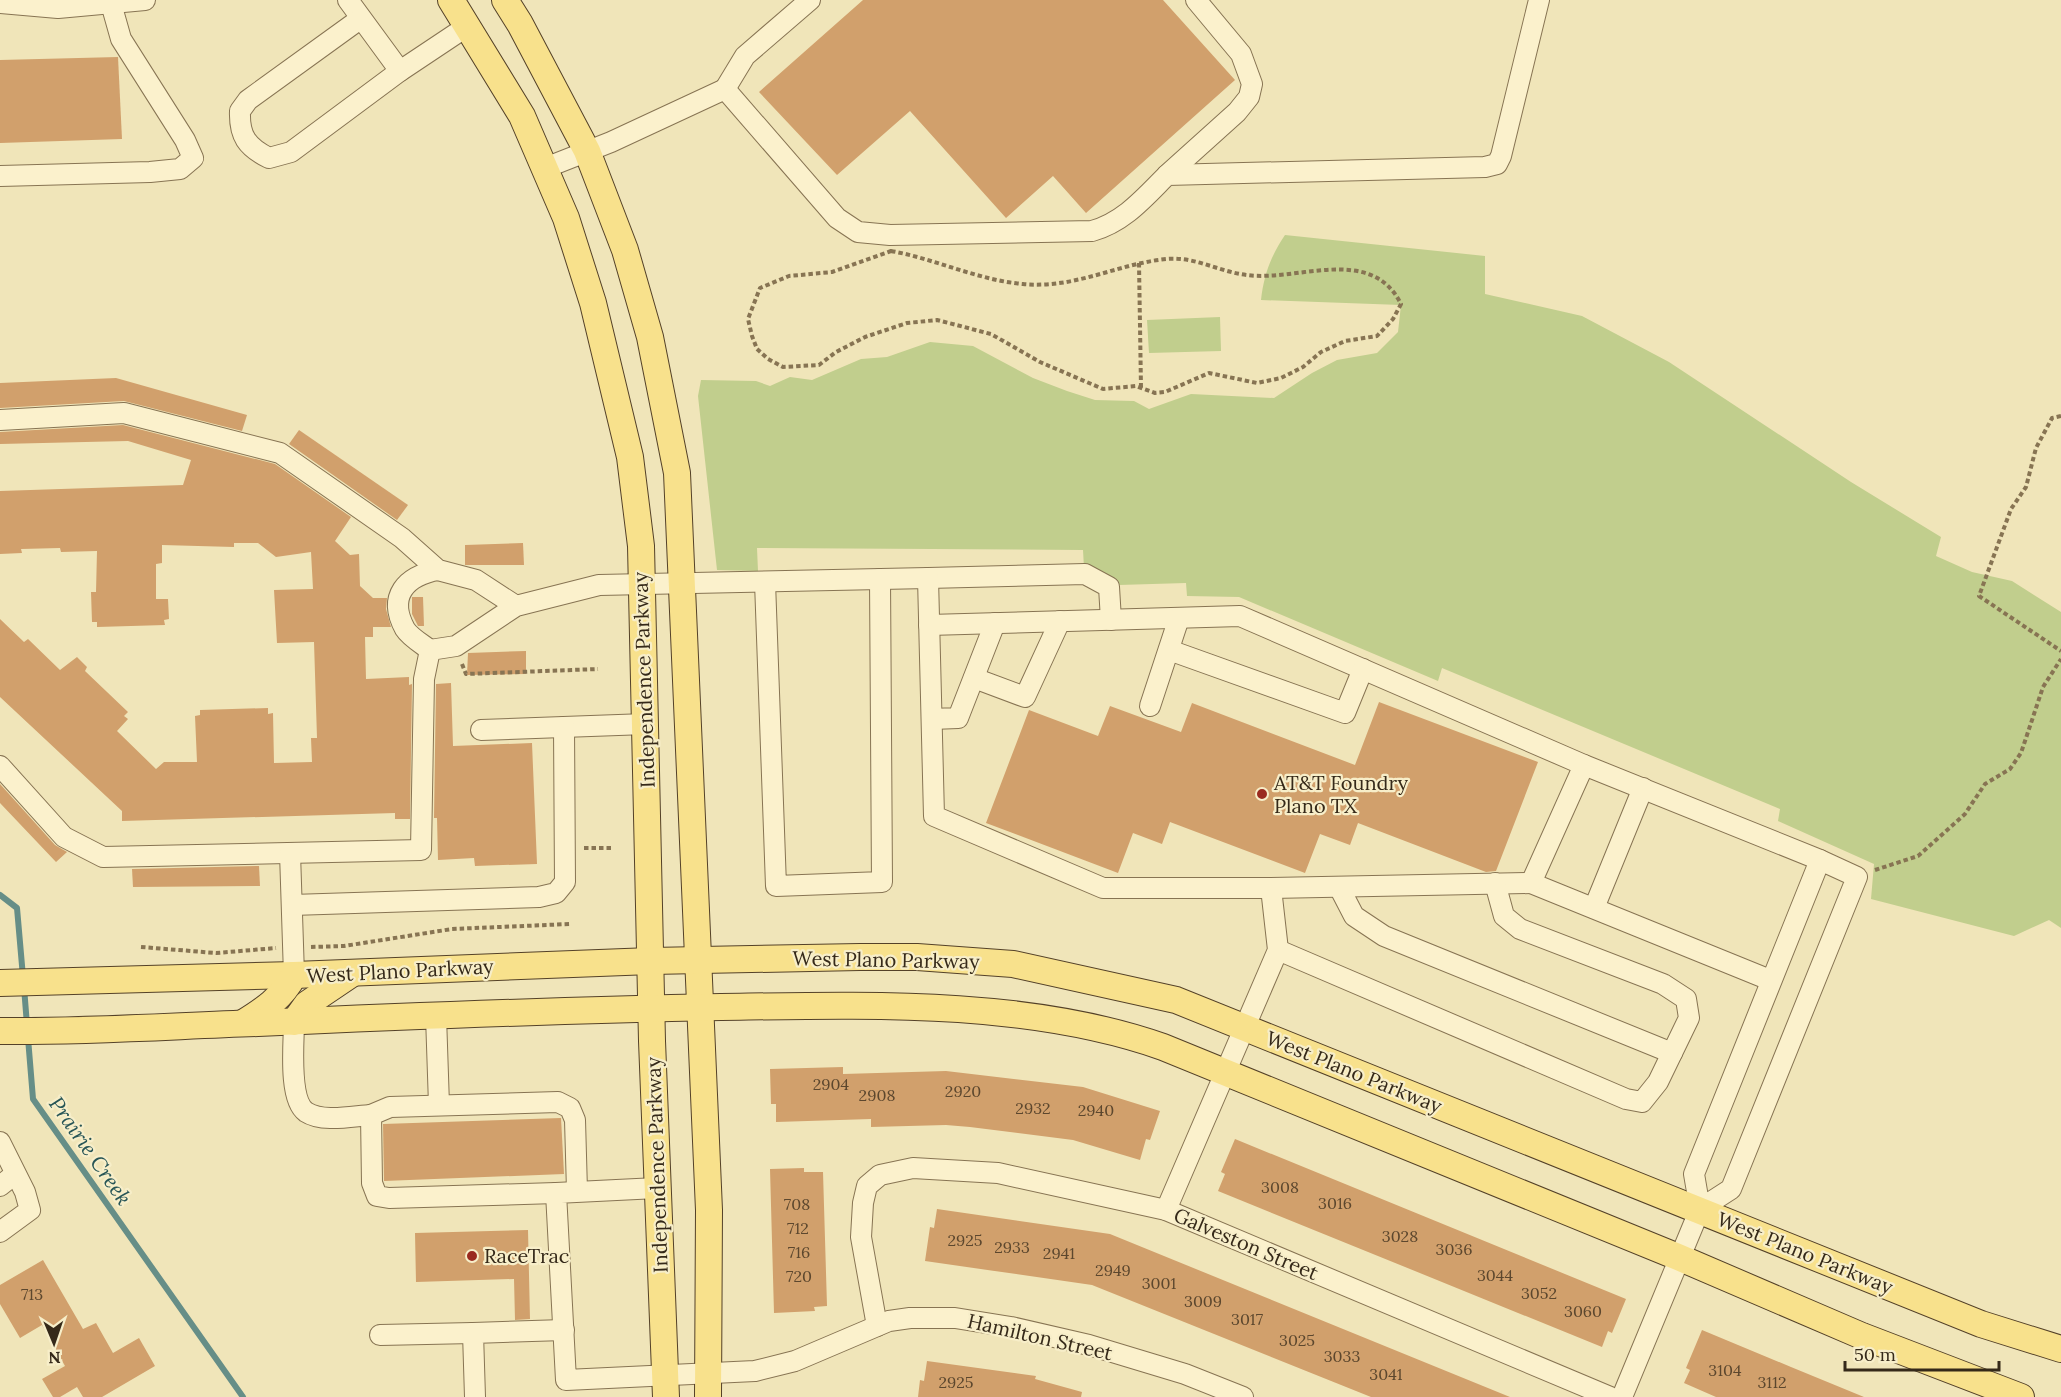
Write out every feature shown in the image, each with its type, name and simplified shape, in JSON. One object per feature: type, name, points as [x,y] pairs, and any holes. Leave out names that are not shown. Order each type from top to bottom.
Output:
[{"type":"main road","name":"Independence Parkway","points":[[451,0],[469,25],[522,116],[566,218],[594,303],[630,457],[641,546],[651,1009],[665,1387]]},
{"type":"main road","name":"Independence Parkway","points":[[505,0],[587,151],[625,250],[650,337],[676,473],[716,1382]]},
{"type":"main road","name":"West Plano Parkway","points":[[0,983],[699,960],[916,957],[1013,964],[1176,1000],[1700,1209],[1792,1250],[1981,1324],[2061,1349]]},
{"type":"main road","points":[[294,1022],[307,1004],[353,973]]},
{"type":"main road","points":[[243,1023],[276,1001],[294,975]]},
{"type":"main road","points":[[2,1031],[651,1009],[878,1005],[1055,1020],[1128,1034],[1219,1083],[1674,1268],[2021,1397]]},
{"type":"street","points":[[0,3],[58,8],[111,1],[145,0]]},
{"type":"street","points":[[348,0],[400,71]]},
{"type":"street","points":[[545,168],[725,89],[745,56],[810,0]]},
{"type":"street","points":[[725,89],[837,218],[858,232],[890,235],[1092,231],[1111,226],[1125,215],[1237,112],[1249,98],[1251,84],[1241,54],[1196,0]]},
{"type":"street","points":[[1167,175],[1485,167],[1497,164],[1539,0]]},
{"type":"street","points":[[0,176],[150,172],[180,169],[193,158],[185,140],[121,39],[111,1]]},
{"type":"street","points":[[360,19],[248,100],[240,111],[243,139],[254,150],[269,158],[291,153],[400,71],[469,25]]},
{"type":"street","points":[[0,420],[124,412],[280,453],[402,538],[438,570]]},
{"type":"street","points":[[516,606],[476,580],[438,570],[420,573],[406,584],[401,592],[398,610],[406,631],[430,650],[456,646],[516,606],[599,585],[1085,574],[1109,587],[1112,620]]},
{"type":"street","points":[[928,578],[934,816],[1103,888],[1271,888],[1531,882],[1770,980]]},
{"type":"street","points":[[765,582],[776,886],[882,882],[880,579]]},
{"type":"street","points":[[476,580],[487,602],[484,618],[478,631]]},
{"type":"street","points":[[929,625],[1240,616],[1584,765],[1857,877],[1731,1189],[1700,1209],[1622,1397]]},
{"type":"street","points":[[1150,706],[1179,618]]},
{"type":"street","points":[[974,678],[1025,697],[1060,621]]},
{"type":"street","points":[[932,719],[958,718],[995,623]]},
{"type":"street","points":[[0,766],[64,837],[103,857],[421,850],[424,679],[430,650]]},
{"type":"street","points":[[1168,650],[1345,713],[1363,669]]},
{"type":"street","points":[[481,730],[646,724]]},
{"type":"street","points":[[292,904],[539,897],[556,893],[565,882],[564,727]]},
{"type":"street","points":[[1531,882],[1584,765]]},
{"type":"street","points":[[1594,908],[1643,789]]},
{"type":"street","points":[[291,853],[294,975]]},
{"type":"street","points":[[1700,1209],[1694,1174],[1820,860]]},
{"type":"street","points":[[1278,950],[1626,1099],[1642,1102],[1658,1082],[1689,1018],[1686,999],[1663,984],[1520,929],[1504,916],[1495,883]]},
{"type":"street","points":[[1339,887],[1354,916],[1384,936],[1672,1053]]},
{"type":"street","points":[[1166,1210],[1278,950],[1271,888]]},
{"type":"street","points":[[436,1016],[439,1105]]},
{"type":"street","points":[[294,1022],[296,1098],[306,1112],[323,1117],[371,1115],[390,1107],[558,1101],[570,1108],[575,1120],[578,1191]]},
{"type":"street","points":[[371,1115],[372,1183],[377,1196],[389,1198],[657,1188]]},
{"type":"street","points":[[0,1142],[8,1180],[30,1210],[0,1232]]},
{"type":"street","name":"Galveston Street","points":[[877,1326],[861,1237],[863,1203],[867,1186],[880,1175],[913,1168],[998,1173],[1166,1210],[1610,1397]]},
{"type":"street","points":[[556,1193],[566,1389]]},
{"type":"street","name":"Hamilton Street","points":[[566,1389],[665,1387],[716,1382],[795,1361],[877,1326],[910,1318],[955,1318],[1011,1327],[1089,1345],[1185,1374],[1243,1397]]},
{"type":"street","points":[[380,1335],[564,1330]]},
{"type":"street","points":[[473,1333],[476,1397]]},
{"type":"path","points":[[891,251],[917,256],[986,279],[1025,284],[1080,281],[1139,263],[1170,258],[1190,260],[1244,275],[1263,277],[1324,268],[1347,269],[1384,282],[1395,292],[1401,304],[1393,319],[1377,336],[1345,342],[1321,352],[1303,367],[1281,378],[1257,383],[1209,373],[1165,392],[1141,388],[1103,389],[1040,362],[991,334],[937,320],[907,323],[866,337],[836,352],[819,365],[800,368],[783,367],[768,359],[757,349],[748,319],[759,288],[772,280],[832,272],[891,251]]},
{"type":"path","points":[[1139,263],[1141,388]]},
{"type":"path","points":[[2061,416],[2052,417],[2040,438],[2026,487],[2011,509],[1979,596],[2061,651]]},
{"type":"path","points":[[459,658],[466,674],[598,669]]},
{"type":"path","points":[[1857,877],[1918,856],[1965,814],[1985,784],[2010,770],[2021,753],[2043,687],[2061,659]]},
{"type":"path","points":[[581,848],[613,848]]},
{"type":"path","points":[[313,947],[344,946],[452,929],[570,924]]},
{"type":"path","points":[[141,948],[216,953],[274,948]]},
{"type":"green space","points":[[1285,235],[1485,256],[1485,294],[1582,316],[1669,362],[1851,482],[1941,537],[1936,556],[1972,572],[2012,581],[2061,612],[2061,928],[2049,920],[2014,936],[1871,899],[1874,864],[1778,821],[1780,809],[1442,668],[1438,681],[1239,597],[1187,596],[1186,583],[1085,586],[1083,550],[757,548],[758,571],[717,570],[698,396],[701,380],[756,381],[770,386],[790,377],[812,380],[861,359],[887,357],[930,342],[973,346],[1033,378],[1067,391],[1095,400],[1134,401],[1149,409],[1191,394],[1274,398],[1337,360],[1377,353],[1398,332],[1401,305],[1261,300],[1269,266]]},
{"type":"green space","points":[[1220,317],[1221,351],[1149,353],[1147,320]]},
{"type":"building","points":[[863,0],[1163,0],[1235,80],[1086,213],[1053,176],[1006,218],[910,111],[837,175],[759,92]]},
{"type":"building","points":[[118,57],[122,139],[0,143],[0,60]]},
{"type":"building","points":[[116,378],[247,415],[242,431],[124,401],[0,408],[0,383]]},
{"type":"building","points":[[123,425],[275,464],[351,517],[335,541],[350,555],[359,554],[360,586],[373,598],[387,598],[386,609],[391,627],[373,627],[373,637],[365,637],[366,679],[409,677],[409,685],[412,684],[410,819],[395,819],[395,813],[122,821],[122,811],[0,697],[0,619],[24,642],[28,639],[60,670],[77,657],[87,667],[85,671],[128,712],[124,716],[128,719],[117,731],[156,769],[164,762],[197,762],[195,716],[200,715],[200,710],[268,708],[268,714],[273,713],[274,763],[312,762],[311,738],[317,738],[314,642],[277,643],[274,590],[313,589],[311,552],[276,557],[258,543],[234,543],[234,547],[162,545],[162,563],[156,564],[156,599],[168,599],[169,619],[164,620],[165,625],[97,627],[97,622],[92,622],[91,592],[96,592],[97,551],[61,552],[60,548],[21,549],[22,553],[0,554],[0,491],[183,485],[191,460],[128,441],[0,444],[0,432]]},
{"type":"building","points":[[299,430],[408,505],[397,520],[289,444]]},
{"type":"building","points":[[523,543],[524,565],[465,565],[465,545]]},
{"type":"building","points":[[412,597],[423,597],[424,626],[418,626],[412,614]]},
{"type":"building","points":[[526,651],[526,674],[467,675],[468,653]]},
{"type":"building","points":[[451,683],[453,746],[532,743],[537,864],[475,866],[474,858],[438,860],[437,818],[434,818],[436,684]]},
{"type":"building","name":"AT&T Foundry Plano TX","points":[[1379,702],[1538,762],[1496,871],[1486,872],[1358,823],[1350,845],[1320,834],[1305,873],[1170,822],[1162,844],[1133,833],[1118,873],[986,823],[1029,710],[1098,736],[1110,706],[1181,732],[1192,703],[1355,765]]},
{"type":"building","points":[[0,784],[55,845],[67,852],[56,862],[0,803]]},
{"type":"building","points":[[259,866],[260,886],[133,887],[132,869]]},
{"type":"building","points":[[843,1067],[843,1074],[946,1071],[1083,1087],[1160,1111],[1150,1140],[1146,1139],[1140,1160],[1073,1140],[970,1127],[946,1125],[871,1127],[871,1119],[776,1122],[776,1104],[771,1104],[770,1069]]},
{"type":"building","points":[[561,1118],[564,1174],[384,1181],[383,1124]]},
{"type":"building","points":[[1235,1139],[1626,1299],[1612,1333],[1608,1331],[1602,1347],[1218,1191],[1225,1174],[1221,1172]]},
{"type":"building","points":[[804,1168],[804,1172],[823,1172],[827,1306],[814,1307],[815,1311],[774,1313],[770,1169]]},
{"type":"building","points":[[937,1209],[1110,1234],[1510,1397],[1371,1397],[1092,1285],[925,1261],[930,1227],[934,1228]]},
{"type":"building","points":[[528,1230],[530,1319],[515,1320],[514,1279],[416,1282],[415,1233]]},
{"type":"building","points":[[43,1260],[83,1329],[96,1323],[113,1353],[139,1338],[155,1366],[102,1397],[83,1397],[77,1387],[60,1397],[53,1397],[42,1379],[65,1366],[42,1325],[20,1338],[0,1304],[0,1285]]},
{"type":"building","points":[[1702,1330],[1864,1397],[1716,1397],[1684,1383],[1690,1370],[1686,1368]]},
{"type":"building","points":[[927,1361],[1036,1376],[1035,1379],[1082,1392],[1081,1397],[918,1397],[920,1380],[924,1381]]},
{"type":"waterway","name":"Prairie Creek","points":[[0,895],[17,908],[23,977]]},
{"type":"waterway","name":"Prairie Creek","points":[[24,987],[27,1025]]},
{"type":"waterway","name":"Prairie Creek","points":[[28,1038],[33,1099],[243,1397]]},
{"type":"place","name":"AT&T Foundry Plano TX","points":[[1262,794]]},
{"type":"place","name":"RaceTrac","points":[[472,1256]]}]
